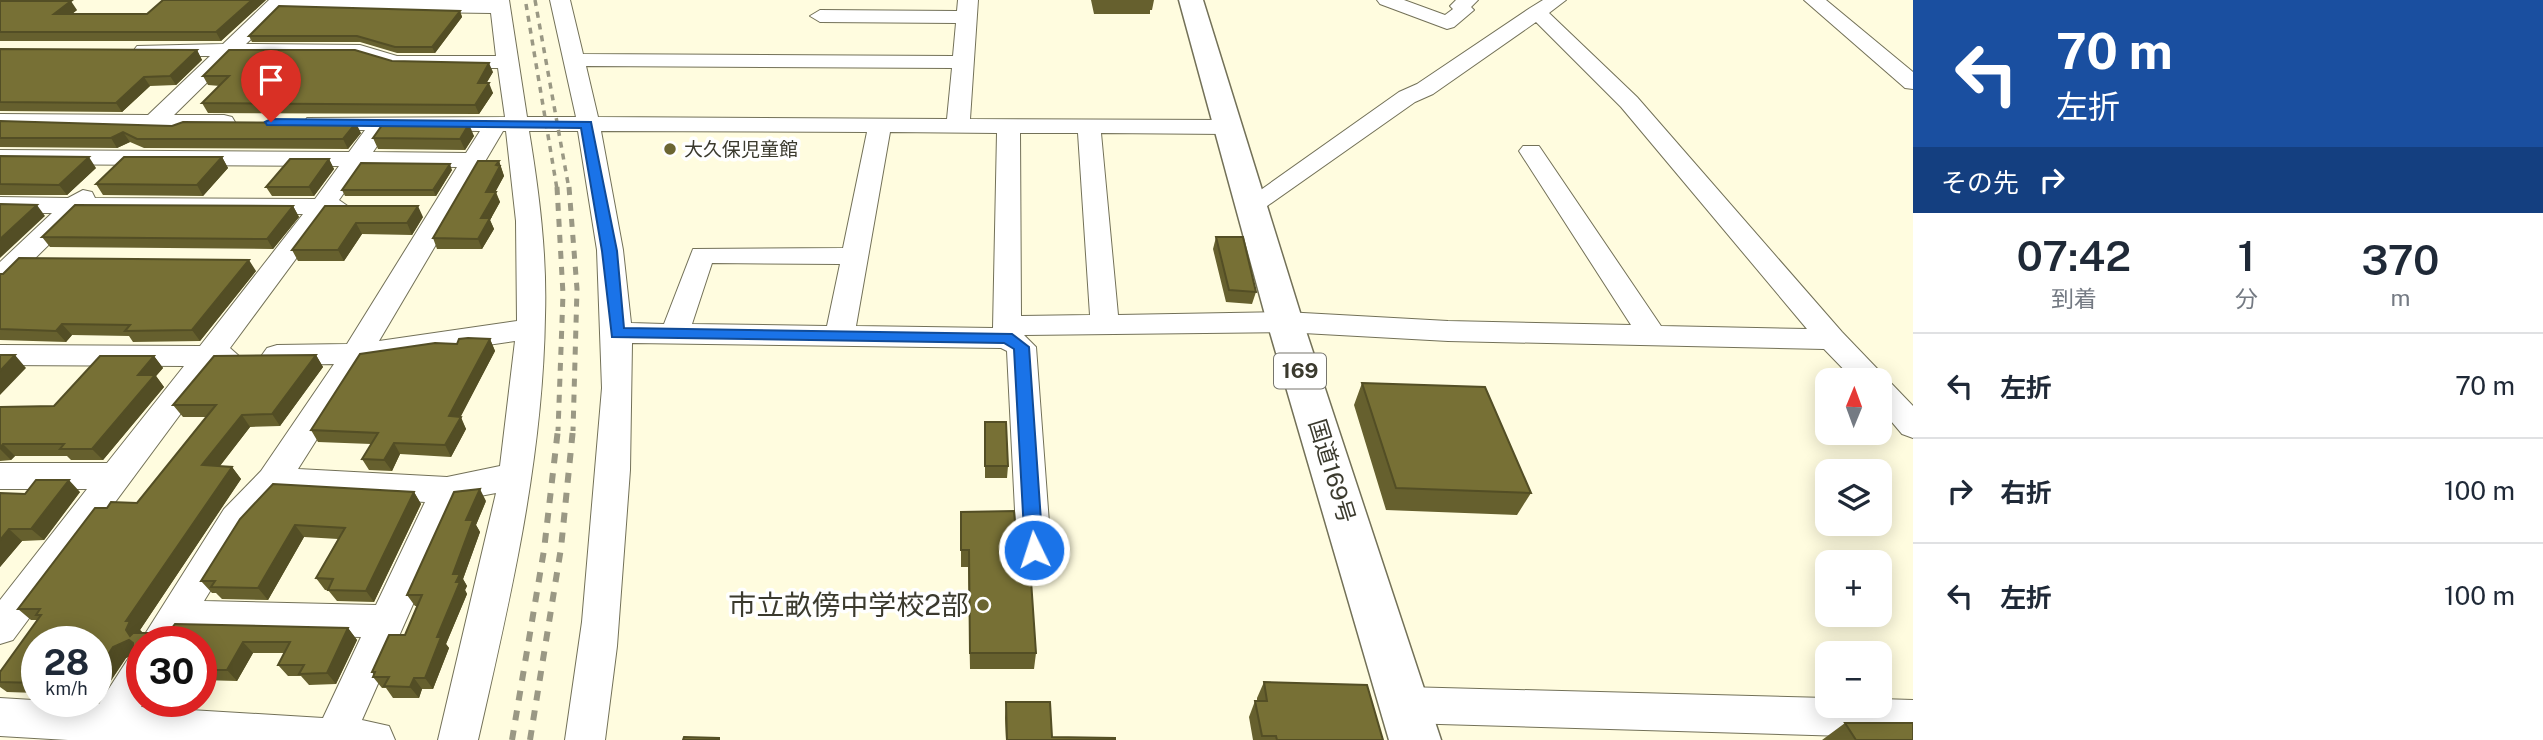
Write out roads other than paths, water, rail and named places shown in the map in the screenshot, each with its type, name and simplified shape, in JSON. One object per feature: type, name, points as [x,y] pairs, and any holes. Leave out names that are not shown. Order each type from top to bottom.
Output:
[{"type":"highway","name":"国道169号","points":[[1191,0],[1285,322],[1410,723]]},
{"type":"street","points":[[560,0],[575,60],[610,251],[617,333],[614,467],[592,698],[585,740]]},
{"type":"street","points":[[1387,0],[1447,23],[1464,10],[1460,6],[1468,0]]},
{"type":"street","points":[[1814,0],[1913,83]]},
{"type":"street","points":[[0,277],[278,2],[500,4],[508,62],[507,124],[523,144],[531,243],[530,329],[513,476],[498,572],[458,740]]},
{"type":"street","points":[[1251,205],[1407,97],[1425,89],[1546,6],[1832,339],[1860,368]]},
{"type":"street","points":[[810,60],[822,10],[968,9],[958,125]]},
{"type":"street","points":[[121,50],[360,51],[396,62],[508,62]]},
{"type":"street","points":[[575,60],[963,62]]},
{"type":"street","points":[[0,121],[244,122]]},
{"type":"street","points":[[299,123],[1226,127]]},
{"type":"street","points":[[0,628],[209,356],[267,260],[321,207],[382,123]]},
{"type":"street","points":[[169,626],[236,519],[273,480],[356,354],[432,207],[507,124]]},
{"type":"street","points":[[840,335],[880,124]]},
{"type":"street","points":[[1009,125],[1007,332],[1021,347],[1034,550]]},
{"type":"street","points":[[1089,125],[1105,325]]},
{"type":"street","points":[[1531,151],[1652,335]]},
{"type":"street","points":[[0,157],[474,160]]},
{"type":"street","points":[[0,205],[363,207]]},
{"type":"street","points":[[675,333],[702,255],[854,256]]},
{"type":"street","points":[[20,258],[61,258]]},
{"type":"street","points":[[617,333],[840,335],[1007,332],[1105,325],[1285,322],[1448,331],[1832,339]]},
{"type":"street","points":[[0,355],[356,354],[530,329]]},
{"type":"street","points":[[1892,402],[1913,426]]},
{"type":"street","points":[[0,476],[116,476]]},
{"type":"street","points":[[273,480],[447,490],[513,476]]},
{"type":"street","points":[[323,738],[387,621],[447,490]]},
{"type":"street","points":[[217,627],[387,621]]},
{"type":"street","points":[[103,733],[126,696]]},
{"type":"street","points":[[0,718],[103,733],[375,740]]},
{"type":"street","points":[[1410,723],[1913,719]]},
{"type":"railway","points":[[535,0],[569,189]]},
{"type":"railway","points":[[526,4],[557,189]]},
{"type":"railway","points":[[557,187],[563,294],[558,431]]},
{"type":"railway","points":[[569,187],[577,289],[573,431]]},
{"type":"railway","points":[[512,740],[544,550],[558,429]]},
{"type":"railway","points":[[530,740],[561,548],[573,429]]},
{"type":"place","name":"大久保児童館","points":[[670,149]]},
{"type":"place","name":"市立畝傍中学校2部","points":[[983,605]]}]
